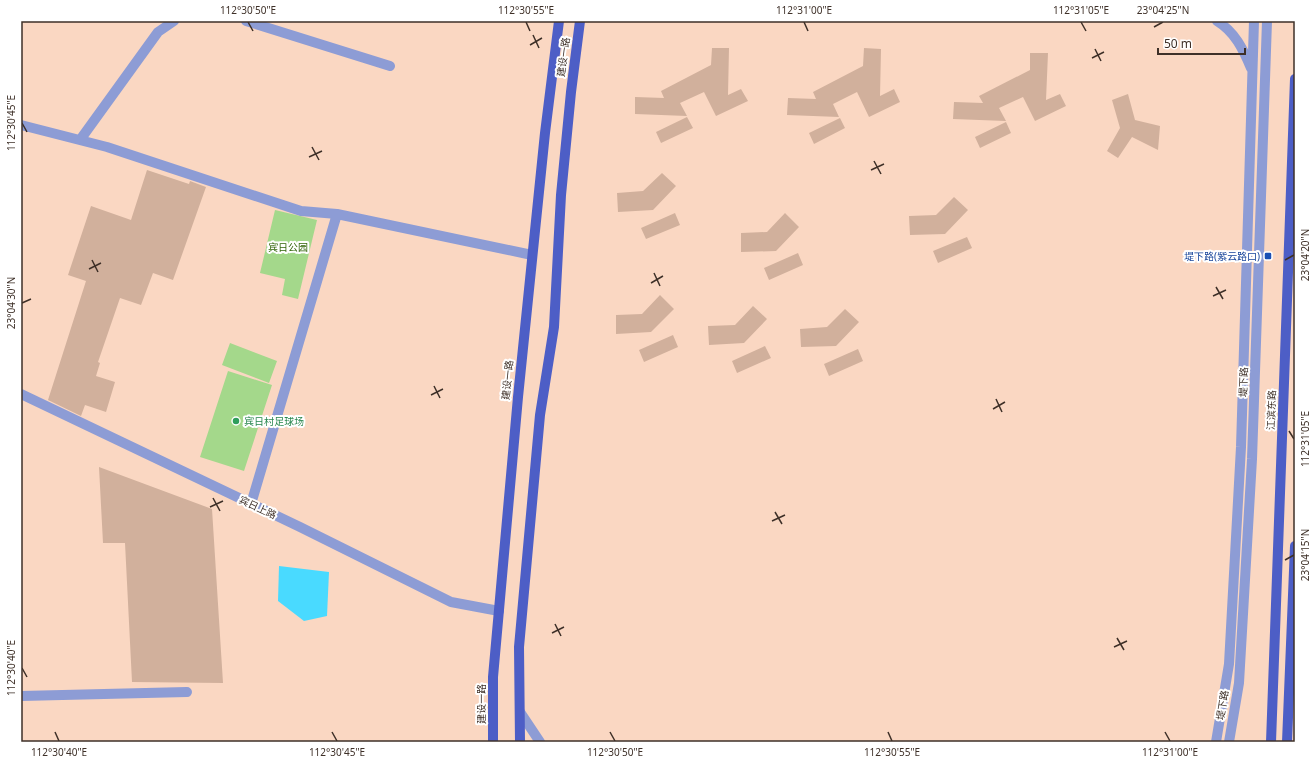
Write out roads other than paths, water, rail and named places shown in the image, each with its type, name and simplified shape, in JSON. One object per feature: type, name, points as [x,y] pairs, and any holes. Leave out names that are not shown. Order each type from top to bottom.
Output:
[{"type":"main road","name":"建设一路","points":[[493,742],[493,677],[499,611],[532,255],[559,21]]},
{"type":"main road","name":"建设一路","points":[[520,742],[519,647],[540,415],[554,327],[561,195],[571,92],[580,21]]},
{"type":"main road","name":"江滨东路","points":[[1270,742],[1295,79]]},
{"type":"main road","points":[[1287,742],[1295,546]]},
{"type":"street","points":[[80,140],[158,32],[174,21]]},
{"type":"street","points":[[246,21],[390,66]]},
{"type":"street","points":[[1216,21],[1233,34],[1242,46],[1252,71]]},
{"type":"street","name":"堤下路","points":[[1216,742],[1230,648],[1241,447],[1254,21]]},
{"type":"street","name":"堤下路","points":[[1229,742],[1239,683],[1252,459],[1267,21]]},
{"type":"street","points":[[21,125],[107,147],[301,211],[336,214],[532,255]]},
{"type":"street","points":[[251,504],[336,214]]},
{"type":"street","name":"宾日上路","points":[[21,394],[451,602],[499,611]]},
{"type":"street","points":[[21,696],[187,692]]},
{"type":"street","points":[[520,712],[540,742]]},
{"type":"water","points":[[279,566],[329,572],[327,616],[304,621],[278,601]]},
{"type":"place","name":"堤下路(紫云路口)","points":[[1268,256]]},
{"type":"place","name":"宾日村足球场","points":[[236,421]]},
{"type":"park label","name":"宾日公园","points":[[288,247]]}]
